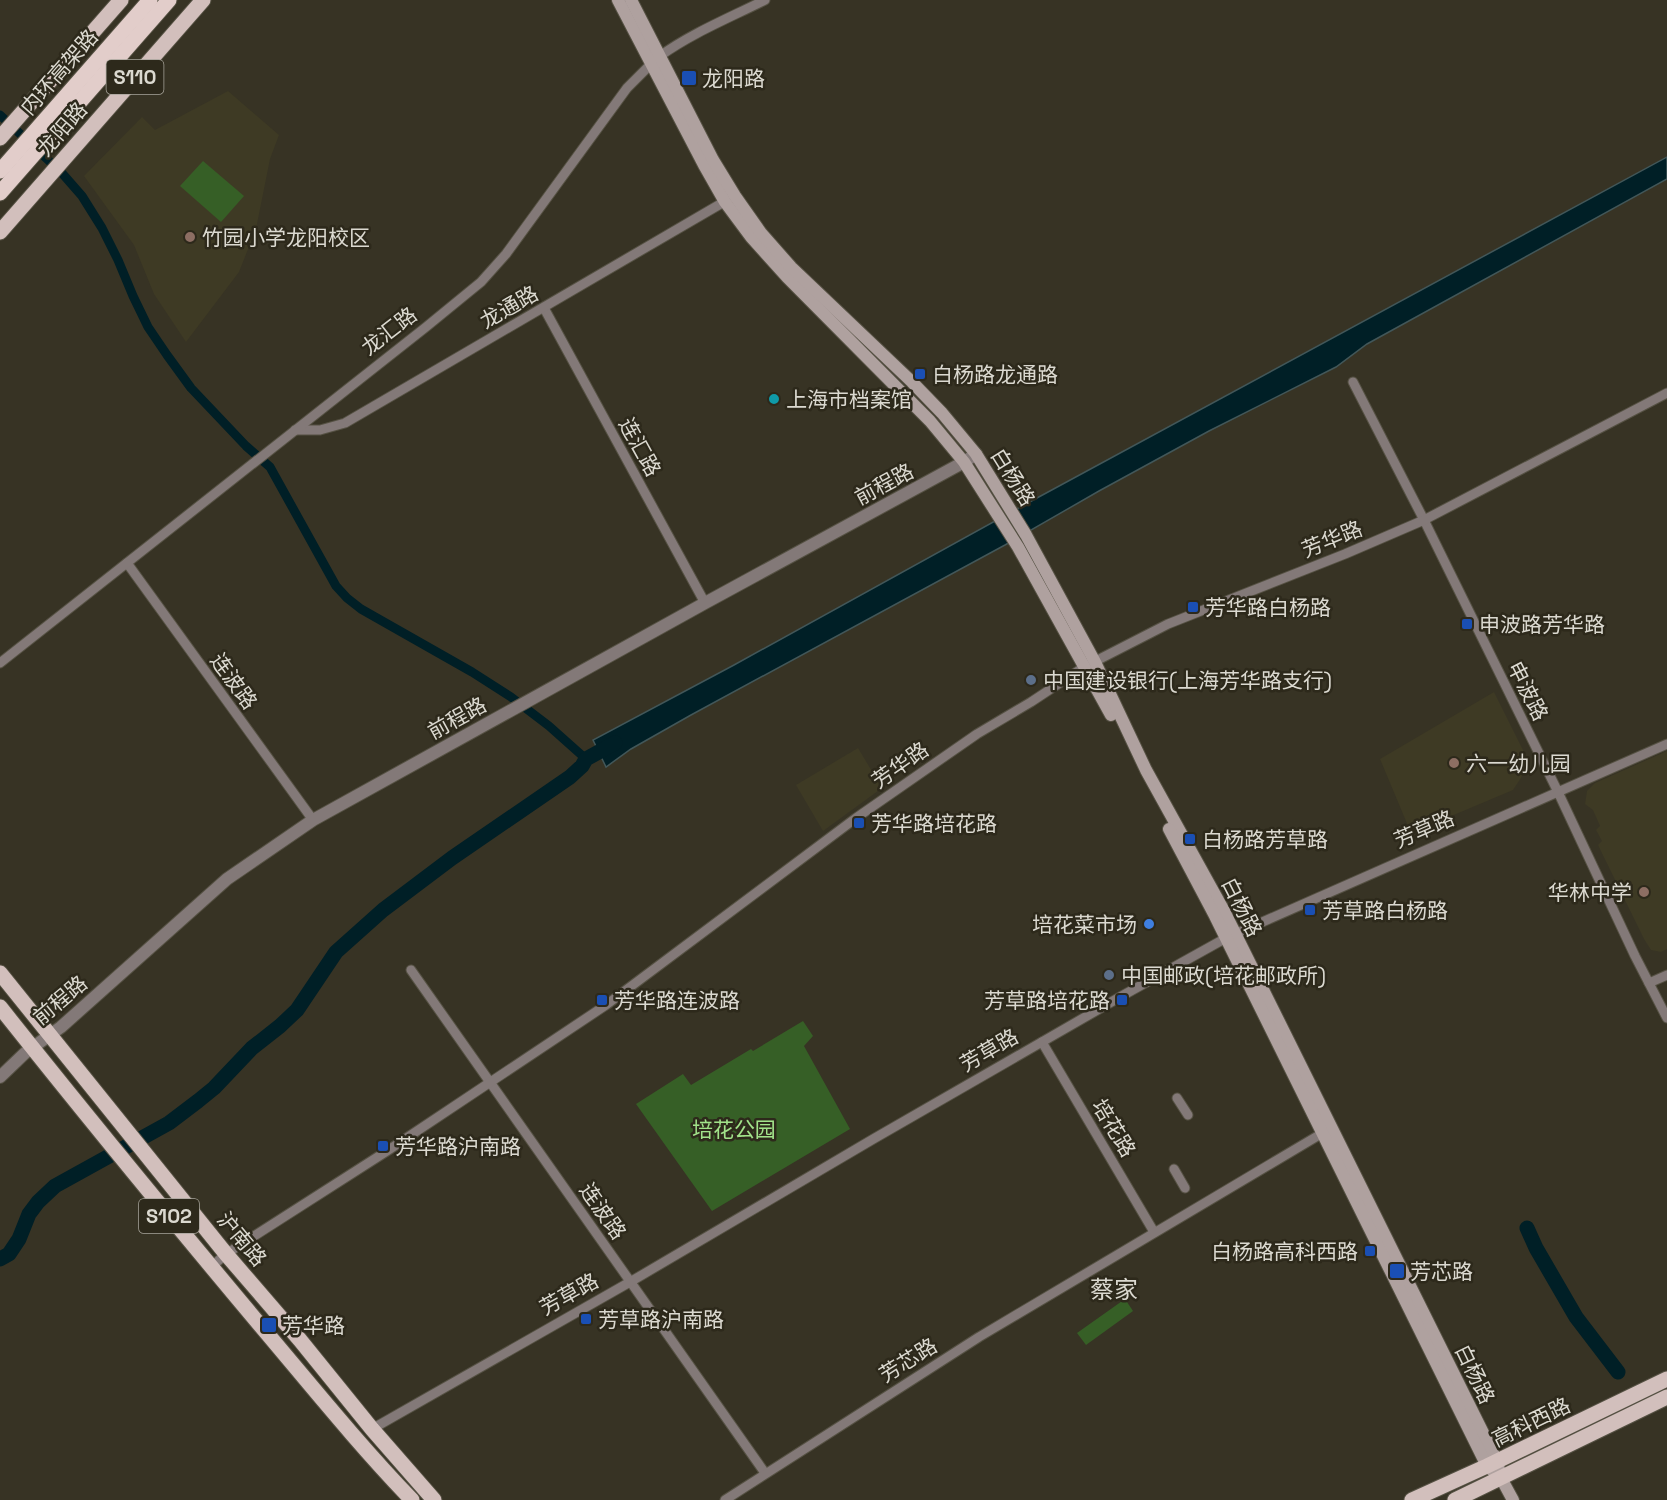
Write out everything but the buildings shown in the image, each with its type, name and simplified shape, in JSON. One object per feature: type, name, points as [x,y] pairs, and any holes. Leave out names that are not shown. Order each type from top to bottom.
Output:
[{"type":"highway","name":"内环高架路","points":[[44,133],[58,105],[150,0]]},
{"type":"highway","name":"内环高架路","points":[[0,171],[16,160],[44,133],[122,53],[169,0]]},
{"type":"highway","name":"内环高架路","points":[[0,194],[16,160]]},
{"type":"highway","points":[[0,208],[16,160]]},
{"type":"main road","name":"龙阳路","points":[[0,138],[121,0]]},
{"type":"main road","name":"龙阳路","points":[[0,232],[203,0]]},
{"type":"main road","name":"白杨路","points":[[618,0],[656,60],[713,160],[750,237],[787,278],[930,421],[964,462],[1090,664]]},
{"type":"main road","name":"白杨路","points":[[631,0],[656,60]]},
{"type":"main road","name":"白杨路","points":[[730,199],[791,267],[942,413],[976,454],[1004,498],[1026,535],[1090,664],[1104,700],[1230,936],[1492,1464],[1502,1478]]},
{"type":"main road","name":"沪南路","points":[[0,973],[226,1254],[300,1340],[372,1430],[434,1500]]},
{"type":"main road","name":"沪南路","points":[[0,1007],[102,1136],[211,1267],[358,1441],[412,1500]]},
{"type":"main road","name":"高科西路","points":[[1412,1500],[1667,1379]]},
{"type":"main road","name":"高科西路","points":[[1455,1500],[1667,1397]]},
{"type":"main road","points":[[1502,1478],[1513,1500]]},
{"type":"street","name":"龙汇路","points":[[0,663],[481,282],[514,245],[627,88],[656,60],[678,44],[765,0]]},
{"type":"street","name":"龙通路","points":[[295,430],[320,430],[345,423],[730,199]]},
{"type":"street","name":"连汇路","points":[[544,308],[705,603]]},
{"type":"street","name":"申波路","points":[[1353,382],[1424,520],[1667,1018]]},
{"type":"street","name":"芳华路","points":[[211,1267],[226,1254],[606,1005],[899,787],[977,734],[1090,664],[1168,624],[1424,520],[1667,393]]},
{"type":"street","name":"前程路","points":[[0,1077],[32,1047],[61,1027],[227,879],[313,820],[976,454]]},
{"type":"street","name":"连波路","points":[[127,563],[313,820]]},
{"type":"street","name":"芳草路","points":[[358,1441],[372,1430],[1042,1042],[1230,936],[1667,744]]},
{"type":"street","name":"连波路","points":[[411,970],[765,1473]]},
{"type":"street","points":[[1649,983],[1667,975]]},
{"type":"street","name":"培花路","points":[[1042,1042],[1154,1232]]},
{"type":"street","points":[[1177,1098],[1188,1115]]},
{"type":"street","name":"芳芯路","points":[[725,1500],[979,1336],[1326,1131]]},
{"type":"street","points":[[1173,1169],[1185,1188]]},
{"type":"shaded area","name":"竹园小学龙阳校区","points":[[228,91],[279,135],[270,159],[256,229],[239,272],[186,342],[154,294],[134,245],[84,176],[142,117],[155,130]]},
{"type":"shaded area","name":"六一幼儿园","points":[[1494,692],[1528,760],[1521,778],[1513,790],[1411,833],[1380,759]]},
{"type":"shaded area","points":[[858,748],[882,788],[823,831],[796,785]]},
{"type":"shaded area","name":"华林中学","points":[[1667,751],[1667,949],[1661,952],[1651,950],[1644,939],[1598,845],[1602,841],[1596,830],[1600,826],[1593,810],[1585,804],[1587,791],[1595,783]]},
{"type":"green space","points":[[203,161],[244,196],[221,222],[180,186]]},
{"type":"green space","name":"培花公园","points":[[803,1021],[813,1036],[804,1046],[850,1129],[712,1211],[636,1104],[683,1074],[691,1085]]},
{"type":"green space","points":[[1125,1299],[1133,1311],[1086,1345],[1077,1333]]},
{"type":"water","points":[[1667,157],[1667,179],[1367,344],[1336,367],[1209,431],[1005,545],[691,715],[631,749],[606,767],[593,740]]},
{"type":"waterway","points":[[0,115],[61,172],[82,196],[102,228],[148,327],[191,388],[246,446],[270,467],[336,586],[361,609],[472,672],[511,697],[549,726],[586,759]]},
{"type":"waterway","points":[[0,1259],[9,1254],[19,1239],[29,1214],[55,1186],[169,1123],[214,1088],[252,1048],[297,1010],[336,952],[383,910],[452,858],[570,777],[586,759],[615,743]]},
{"type":"waterway","points":[[1527,1228],[1576,1317],[1618,1372]]},
{"type":"place","name":"龙阳路","points":[[689,78]]},
{"type":"place","name":"竹园小学龙阳校区","points":[[190,237]]},
{"type":"place","name":"白杨路龙通路","points":[[920,374]]},
{"type":"place","name":"上海市档案馆","points":[[774,399]]},
{"type":"place","name":"芳华路白杨路","points":[[1193,607]]},
{"type":"place","name":"申波路芳华路","points":[[1467,624]]},
{"type":"place","name":"中国建设银行(上海芳华路支行)","points":[[1031,680]]},
{"type":"place","name":"六一幼儿园","points":[[1454,763]]},
{"type":"place","name":"芳华路培花路","points":[[859,823]]},
{"type":"place","name":"白杨路芳草路","points":[[1190,839]]},
{"type":"place","name":"华林中学","points":[[1644,892]]},
{"type":"place","name":"芳草路白杨路","points":[[1310,910]]},
{"type":"place","name":"培花菜市场","points":[[1149,924]]},
{"type":"place","name":"中国邮政(培花邮政所)","points":[[1109,975]]},
{"type":"place","name":"芳华路连波路","points":[[602,1000]]},
{"type":"place","name":"芳草路培花路","points":[[1122,1000]]},
{"type":"place","name":"芳华路沪南路","points":[[383,1146]]},
{"type":"place","name":"白杨路高科西路","points":[[1370,1251]]},
{"type":"place","name":"芳芯路","points":[[1397,1271]]},
{"type":"place","name":"芳草路沪南路","points":[[586,1319]]},
{"type":"place","name":"芳华路","points":[[269,1325]]},
{"type":"district","name":"蔡家","points":[[1114,1289]]}]
